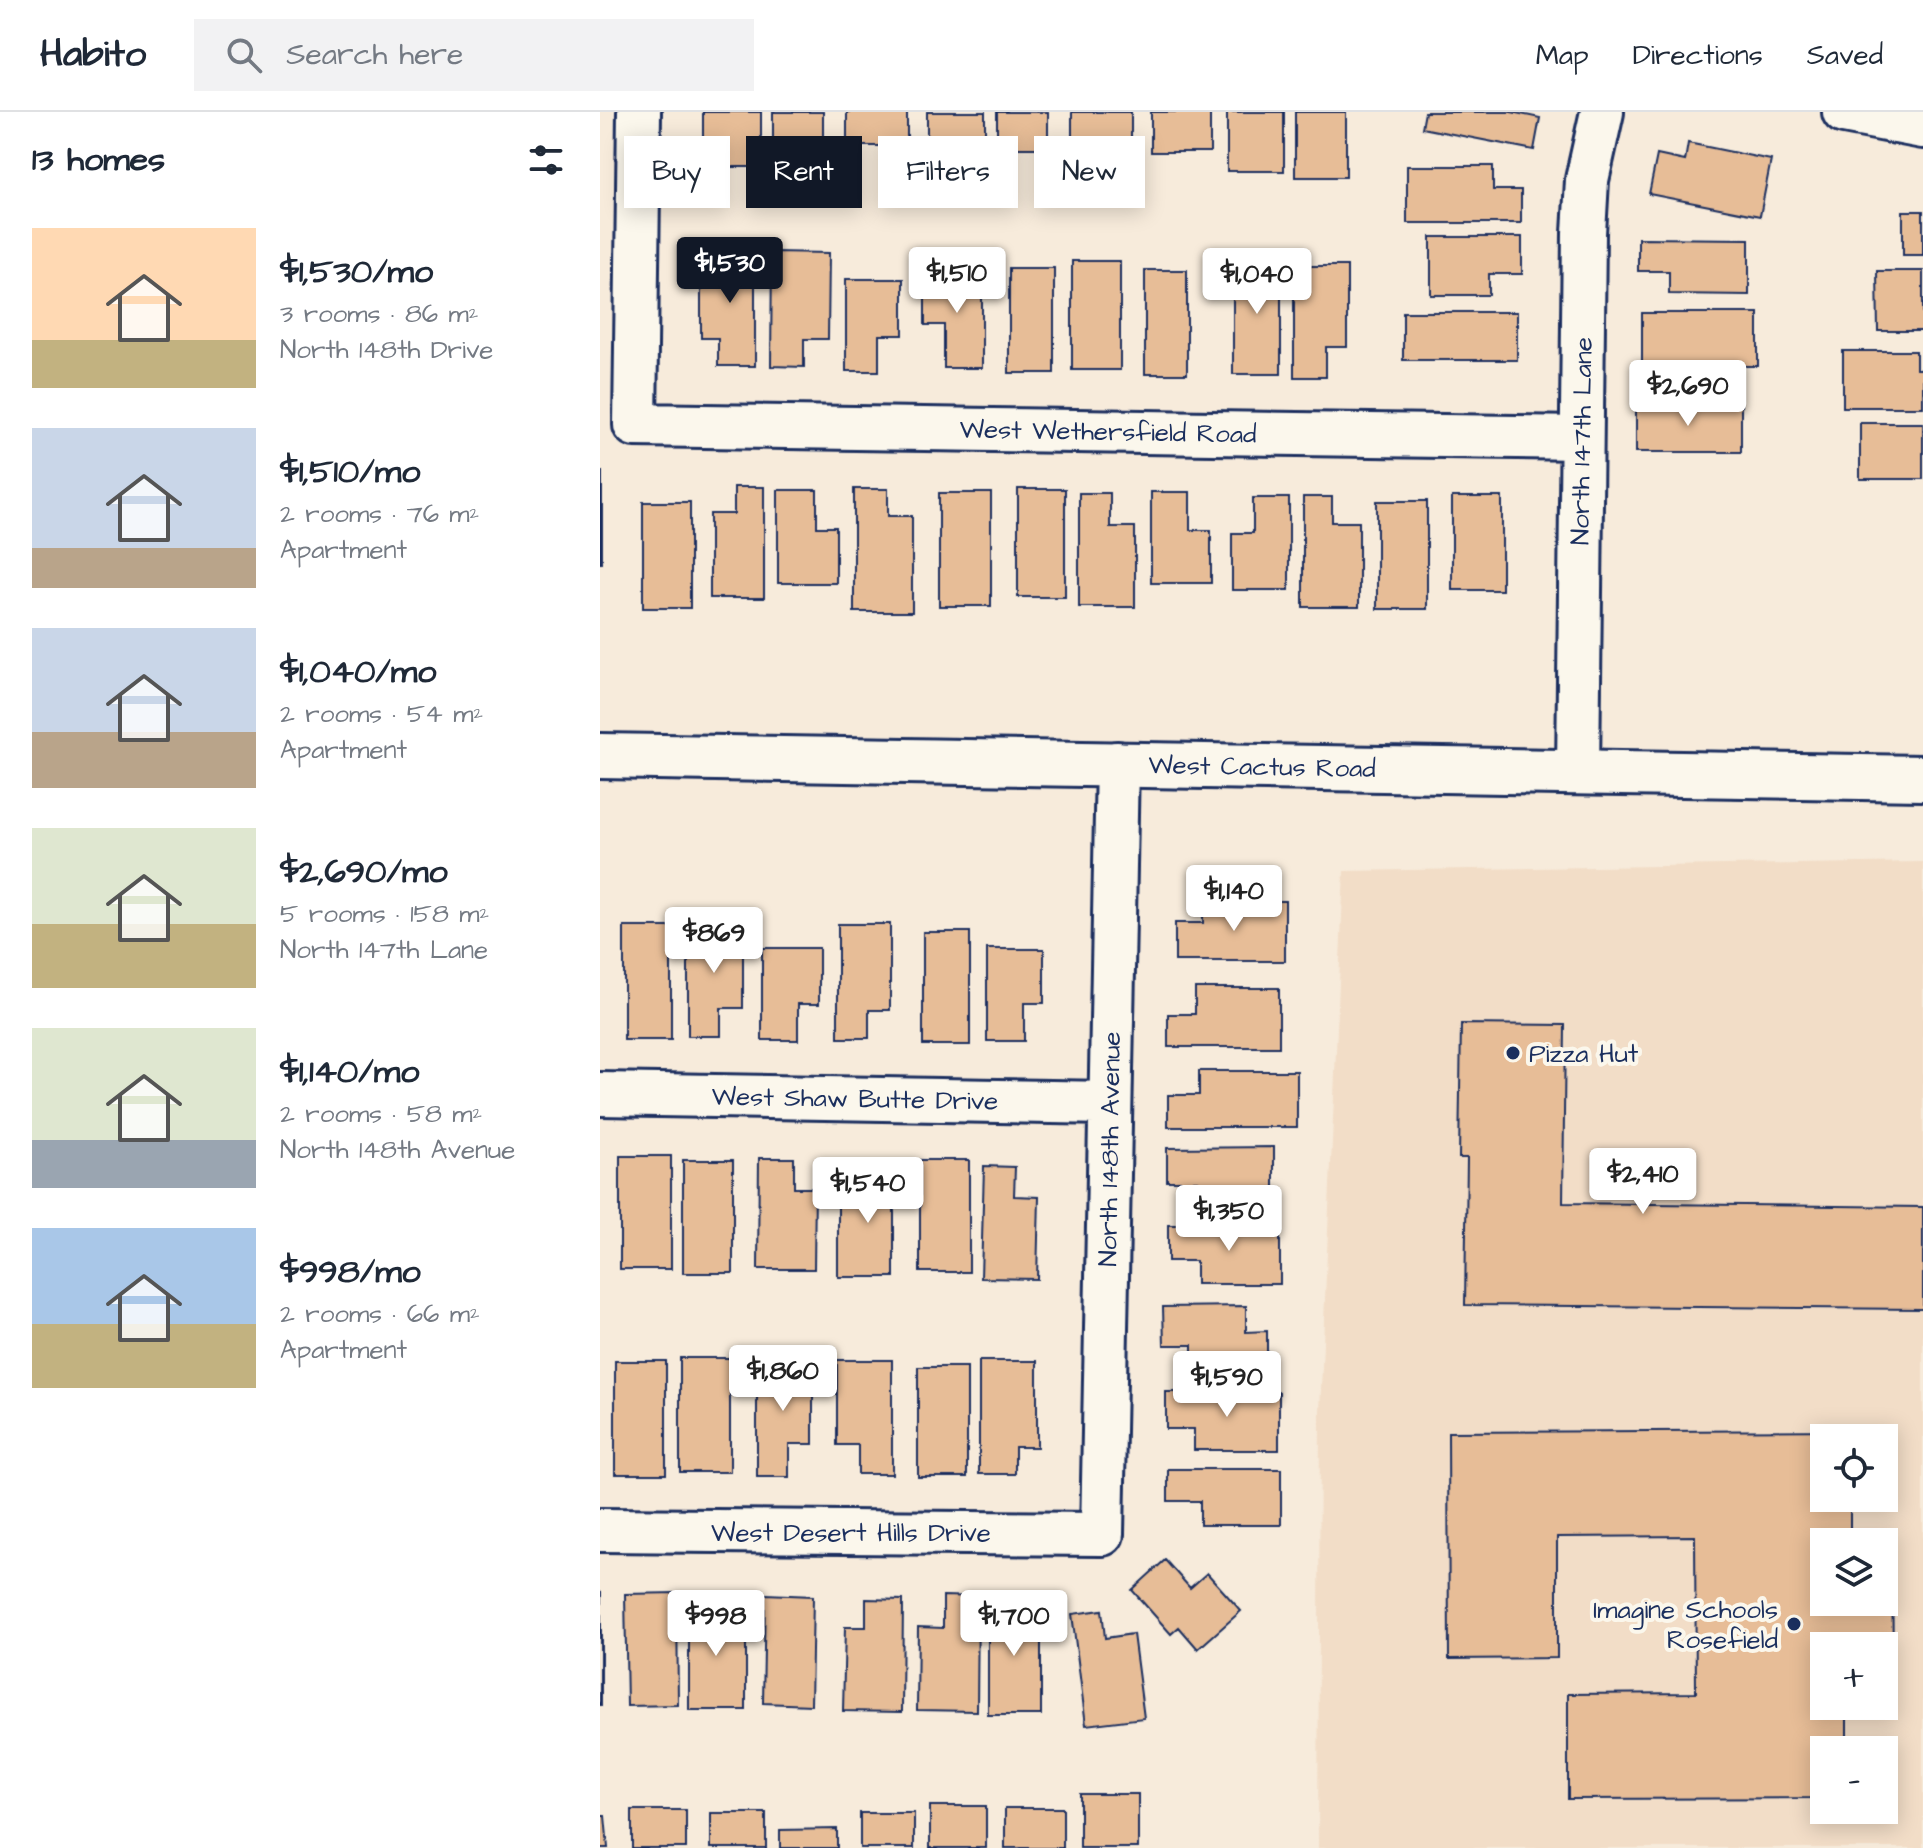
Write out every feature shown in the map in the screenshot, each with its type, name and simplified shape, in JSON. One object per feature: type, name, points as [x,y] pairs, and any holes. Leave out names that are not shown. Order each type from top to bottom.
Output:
[{"type":"main road","name":"West Cactus Road","points":[[600,756],[1923,778]]},
{"type":"street","name":"West Wethersfield Road","points":[[639,112],[635,425],[1581,438]]},
{"type":"street","name":"North 147th Lane","points":[[1578,772],[1584,233],[1587,180],[1602,112]]},
{"type":"street","points":[[1844,112],[1923,127]]},
{"type":"street","name":"North 148th Avenue","points":[[1102,1534],[1117,763]]},
{"type":"street","name":"West Shaw Butte Drive","points":[[600,1094],[1110,1103]]},
{"type":"street","name":"West Desert Hills Drive","points":[[600,1530],[1102,1534]]},
{"type":"shaded area","points":[[1923,862],[1923,1848],[1318,1848],[1320,1411],[1344,871]]},
{"type":"building","points":[[703,112],[761,112],[761,136],[746,136],[746,167],[730,167],[730,136],[703,136]]},
{"type":"building","points":[[773,112],[823,112],[823,136],[773,136]]},
{"type":"building","points":[[847,112],[907,112],[907,136],[878,136],[878,146],[862,146],[862,136],[847,136]]},
{"type":"building","points":[[927,112],[985,112],[985,136],[927,136]]},
{"type":"building","points":[[997,112],[1048,112],[1048,136],[1034,136],[1034,148],[1018,148],[1018,136],[997,136]]},
{"type":"building","points":[[1072,112],[1131,112],[1131,136],[1072,136]]},
{"type":"building","points":[[1151,112],[1210,112],[1210,152],[1151,152]]},
{"type":"building","points":[[1227,112],[1284,112],[1284,171],[1227,171]]},
{"type":"building","points":[[1295,112],[1346,112],[1346,177],[1295,177]]},
{"type":"building","points":[[1425,112],[1511,112],[1540,118],[1534,150],[1422,128]]},
{"type":"building","points":[[1688,143],[1771,160],[1760,216],[1649,194],[1657,155],[1685,161]]},
{"type":"building","points":[[1407,166],[1493,166],[1493,190],[1521,190],[1521,223],[1407,223]]},
{"type":"building","points":[[1903,211],[1923,211],[1923,255],[1903,255]]},
{"type":"building","points":[[1431,237],[1522,237],[1522,274],[1489,274],[1489,295],[1431,295]]},
{"type":"building","points":[[1638,238],[1749,239],[1749,295],[1669,294],[1669,271],[1638,271]]},
{"type":"building","points":[[701,251],[755,251],[755,366],[718,366],[718,338],[701,338]]},
{"type":"building","points":[[772,252],[829,253],[828,339],[804,339],[804,367],[771,366]]},
{"type":"building","points":[[1233,258],[1281,258],[1281,374],[1233,374]]},
{"type":"building","points":[[1072,261],[1120,261],[1120,370],[1072,370]]},
{"type":"building","points":[[1294,266],[1347,266],[1347,347],[1326,347],[1326,377],[1294,377]]},
{"type":"building","points":[[1009,268],[1054,268],[1054,373],[1009,373]]},
{"type":"building","points":[[1145,270],[1187,270],[1187,374],[1145,374]]},
{"type":"building","points":[[925,271],[982,271],[982,368],[944,368],[944,325],[925,325]]},
{"type":"building","points":[[1877,271],[1923,271],[1923,331],[1878,331]]},
{"type":"building","points":[[846,279],[903,279],[903,335],[879,335],[879,371],[846,371]]},
{"type":"building","points":[[1403,312],[1517,312],[1517,360],[1403,360]]},
{"type":"building","points":[[1642,313],[1758,313],[1758,366],[1642,366]]},
{"type":"building","points":[[1843,351],[1916,351],[1916,369],[1923,369],[1923,407],[1843,407]]},
{"type":"building","points":[[1636,403],[1741,403],[1741,452],[1636,452]]},
{"type":"building","points":[[1860,423],[1923,423],[1923,479],[1860,479]]},
{"type":"building","points":[[602,472],[602,563],[600,563]]},
{"type":"building","points":[[734,487],[764,487],[764,598],[710,598],[710,514],[734,514]]},
{"type":"building","points":[[854,489],[888,489],[888,516],[912,516],[912,612],[854,612]]},
{"type":"building","points":[[1018,489],[1065,489],[1065,597],[1018,597]]},
{"type":"building","points":[[778,490],[817,490],[817,527],[836,527],[836,583],[778,583]]},
{"type":"building","points":[[1151,492],[1190,492],[1190,530],[1211,530],[1211,583],[1151,583]]},
{"type":"building","points":[[939,493],[991,493],[991,606],[939,606]]},
{"type":"building","points":[[1079,493],[1110,493],[1110,527],[1135,527],[1135,607],[1079,607]]},
{"type":"building","points":[[1303,497],[1332,497],[1332,522],[1359,522],[1359,607],[1303,607]]},
{"type":"building","points":[[1452,497],[1502,497],[1502,590],[1452,590]]},
{"type":"building","points":[[1253,498],[1289,498],[1289,590],[1232,590],[1232,533],[1253,533]]},
{"type":"building","points":[[1377,501],[1427,501],[1427,609],[1377,609]]},
{"type":"building","points":[[643,502],[690,502],[690,608],[643,608]]},
{"type":"building","points":[[1203,901],[1285,901],[1285,961],[1175,961],[1175,923],[1203,923]]},
{"type":"building","points":[[688,923],[743,923],[743,1008],[721,1008],[721,1036],[688,1036]]},
{"type":"building","points":[[838,924],[890,924],[890,1010],[869,1010],[869,1038],[838,1038]]},
{"type":"building","points":[[624,927],[671,927],[671,1040],[624,1040]]},
{"type":"building","points":[[923,932],[970,932],[970,1045],[923,1045]]},
{"type":"building","points":[[762,948],[819,948],[819,1004],[798,1004],[798,1040],[762,1040]]},
{"type":"building","points":[[987,949],[1044,949],[1044,1003],[1024,1003],[1024,1041],[987,1041]]},
{"type":"building","points":[[1195,988],[1279,988],[1279,1047],[1168,1047],[1168,1014],[1195,1014]]},
{"type":"building","points":[[1461,1024],[1565,1025],[1563,1203],[1923,1207],[1923,1309],[1465,1305],[1467,1158],[1459,1158]]},
{"type":"building","points":[[1199,1071],[1297,1071],[1297,1127],[1168,1127],[1168,1095],[1199,1095]]},
{"type":"building","points":[[1274,1147],[1274,1203],[1198,1204],[1198,1181],[1167,1181],[1167,1148]]},
{"type":"building","points":[[620,1156],[671,1156],[671,1269],[620,1269]]},
{"type":"building","points":[[759,1158],[794,1158],[794,1188],[815,1188],[814,1269],[758,1269]]},
{"type":"building","points":[[683,1160],[733,1160],[733,1273],[683,1273]]},
{"type":"building","points":[[920,1160],[969,1160],[969,1272],[920,1272]]},
{"type":"building","points":[[861,1164],[894,1164],[894,1277],[838,1277],[838,1190],[861,1190]]},
{"type":"building","points":[[984,1166],[1015,1167],[1014,1196],[1039,1197],[1037,1279],[981,1278]]},
{"type":"building","points":[[1168,1225],[1280,1225],[1280,1284],[1196,1284],[1196,1261],[1168,1261]]},
{"type":"building","points":[[1246,1306],[1246,1332],[1267,1331],[1267,1365],[1192,1366],[1192,1345],[1164,1345],[1163,1307]]},
{"type":"building","points":[[680,1358],[730,1358],[730,1472],[680,1472]]},
{"type":"building","points":[[837,1360],[892,1360],[892,1474],[858,1474],[858,1445],[837,1445]]},
{"type":"building","points":[[615,1361],[666,1361],[666,1474],[615,1474]]},
{"type":"building","points":[[757,1361],[813,1361],[813,1444],[789,1444],[789,1477],[757,1477]]},
{"type":"building","points":[[979,1361],[1037,1361],[1037,1447],[1015,1447],[1015,1474],[979,1474]]},
{"type":"building","points":[[918,1367],[967,1367],[967,1477],[918,1477]]},
{"type":"building","points":[[1166,1392],[1279,1392],[1279,1450],[1194,1450],[1194,1429],[1166,1429]]},
{"type":"building","name":"Imagine Schools Rosefield","points":[[1810,1430],[1810,1512],[1850,1512],[1850,1528],[1810,1528],[1810,1616],[1893,1616],[1893,1632],[1810,1632],[1810,1720],[1847,1720],[1847,1736],[1810,1736],[1810,1798],[1568,1799],[1568,1694],[1696,1693],[1695,1536],[1557,1537],[1557,1658],[1449,1659],[1448,1432]]},
{"type":"building","points":[[1168,1469],[1281,1469],[1281,1525],[1200,1525],[1200,1501],[1168,1501]]},
{"type":"building","points":[[1165,1560],[1190,1588],[1207,1573],[1241,1611],[1198,1649],[1179,1627],[1171,1634],[1132,1590]]},
{"type":"building","points":[[601,1592],[601,1705],[600,1705]]},
{"type":"building","points":[[677,1593],[678,1705],[627,1706],[625,1594]]},
{"type":"building","points":[[765,1594],[813,1596],[811,1705],[763,1703]]},
{"type":"building","points":[[943,1596],[978,1597],[977,1711],[917,1710],[918,1627],[943,1628]]},
{"type":"building","points":[[689,1597],[722,1597],[722,1625],[746,1625],[746,1710],[689,1710]]},
{"type":"building","points":[[866,1599],[903,1600],[902,1712],[843,1711],[845,1627],[866,1627]]},
{"type":"building","points":[[988,1601],[1041,1601],[1041,1715],[988,1715]]},
{"type":"building","points":[[1102,1610],[1105,1638],[1133,1634],[1144,1718],[1086,1725],[1072,1614]]},
{"type":"building","points":[[1080,1794],[1138,1794],[1138,1848],[1080,1848]]},
{"type":"building","points":[[930,1806],[986,1806],[986,1848],[930,1848]]},
{"type":"building","points":[[1005,1808],[1063,1808],[1063,1848],[1005,1848]]},
{"type":"building","points":[[632,1810],[686,1810],[686,1848],[632,1848]]},
{"type":"building","points":[[711,1813],[766,1813],[766,1848],[711,1848]]},
{"type":"building","points":[[860,1813],[914,1813],[914,1848],[860,1848]]},
{"type":"building","points":[[600,1816],[605,1816],[608,1848],[600,1848]]},
{"type":"building","points":[[837,1829],[837,1848],[780,1848],[780,1830]]},
{"type":"place","name":"Pizza Hut","points":[[1513,1053]]},
{"type":"place","name":"Imagine Schools Rosefield","points":[[1794,1624]]}]
